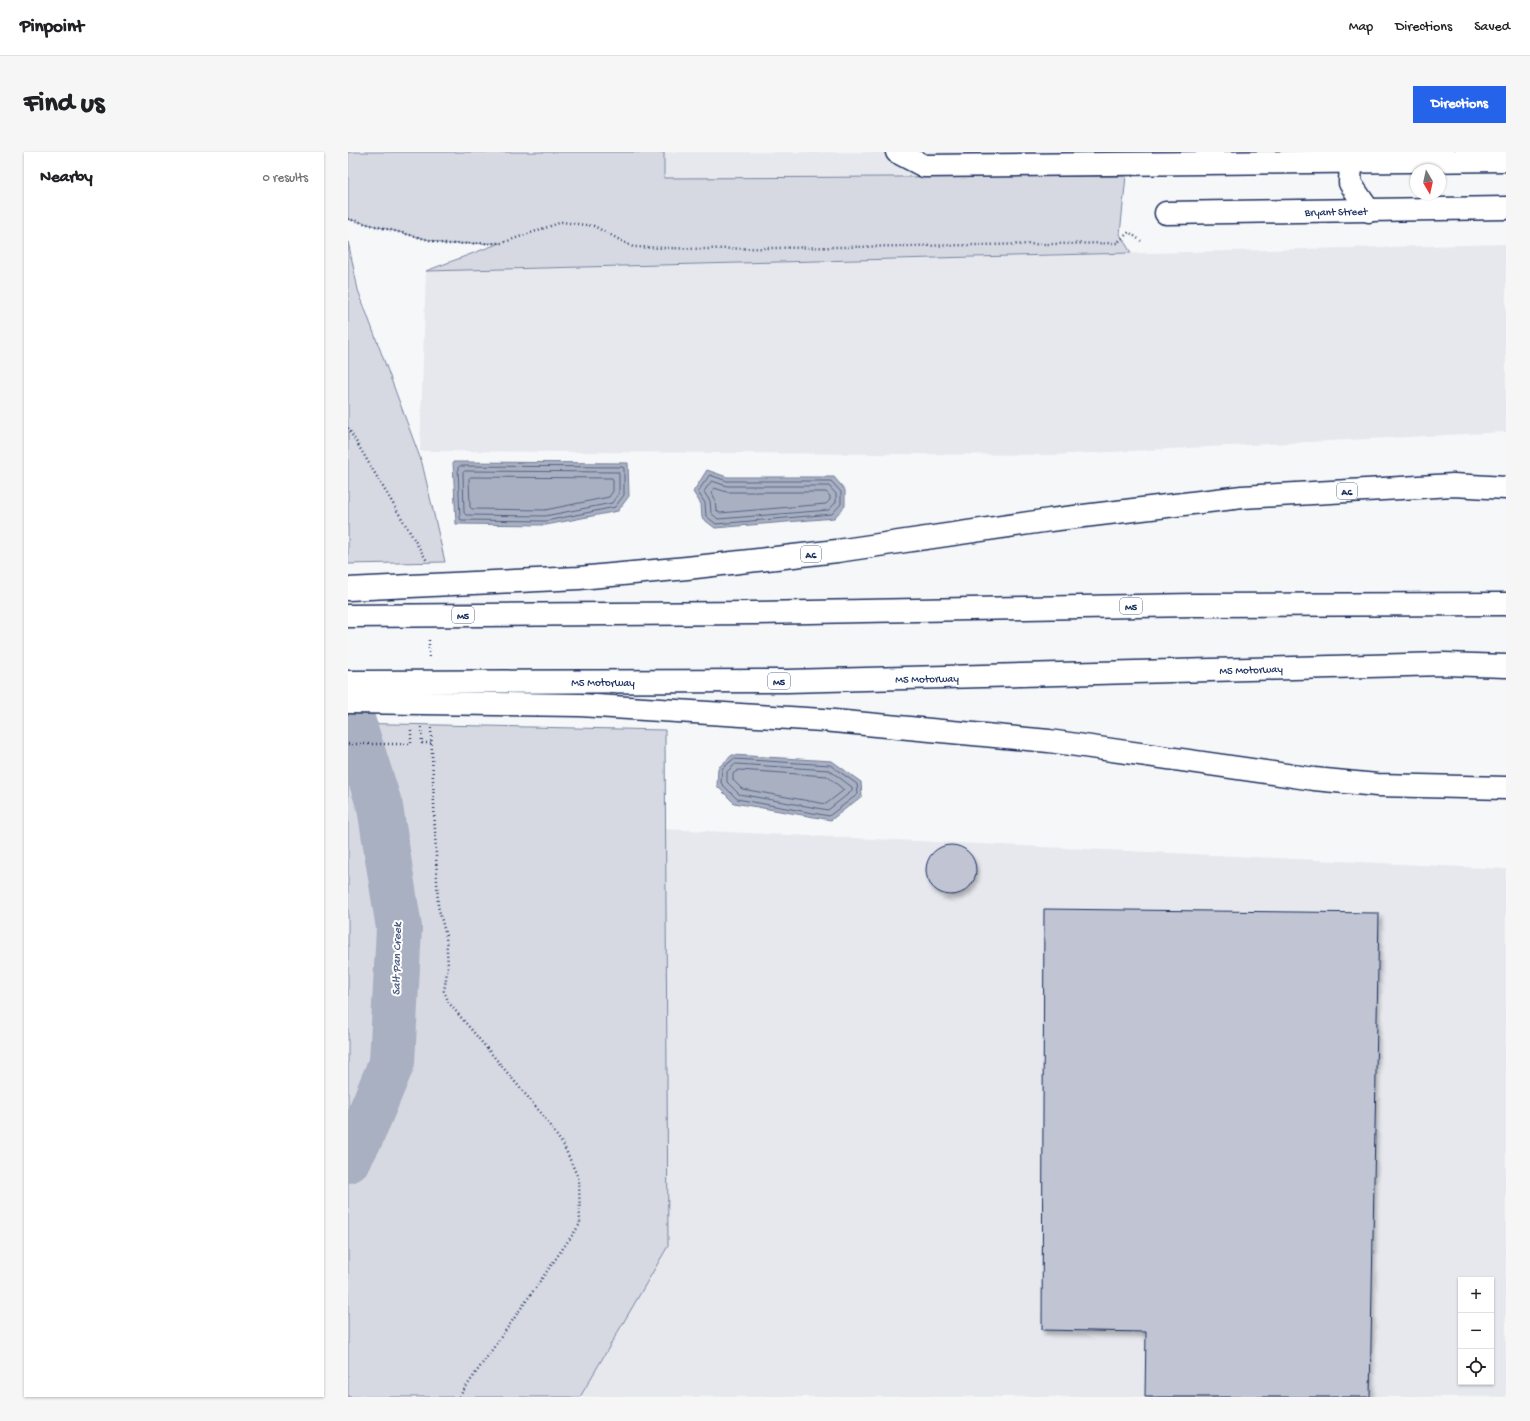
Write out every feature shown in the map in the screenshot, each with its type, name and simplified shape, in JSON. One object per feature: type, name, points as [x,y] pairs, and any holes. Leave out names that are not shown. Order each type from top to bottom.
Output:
[{"type":"main road","points":[[897,152],[924,166],[1506,160]]},
{"type":"main road","points":[[1351,162],[1350,183],[1369,211]]},
{"type":"main road","name":"Bryant Street","points":[[1166,213],[1506,208]]},
{"type":"main road","name":"A6","points":[[348,590],[579,578],[837,551],[1050,520],[1242,496],[1453,485],[1506,488]]},
{"type":"main road","name":"M5","points":[[348,616],[763,613],[1194,605],[1506,604]]},
{"type":"main road","name":"M5 Motorway","points":[[348,682],[787,682],[1444,664],[1506,666]]},
{"type":"main road","points":[[348,702],[580,705],[823,720],[1083,745],[1330,781],[1426,787],[1506,788]]},
{"type":"path","points":[[348,220],[445,244],[502,243],[562,222],[594,226],[633,247],[702,249],[1117,243],[1129,232],[1141,241]]},
{"type":"path","points":[[348,744],[412,744],[411,727],[416,724],[422,728],[422,743],[431,743],[438,906],[446,936],[448,966],[444,991],[449,1003],[541,1113],[564,1146],[579,1180],[580,1224],[459,1397]]},
{"type":"shaded area","points":[[348,152],[664,152],[664,178],[1126,176],[1120,234],[1131,253],[426,271],[500,243],[445,244],[348,219]]},
{"type":"shaded area","points":[[664,152],[1506,152],[1506,168],[1446,169],[1446,164],[1410,164],[1410,170],[1126,176],[663,178]]},
{"type":"shaded area","points":[[348,241],[358,290],[422,463],[445,562],[348,564]]},
{"type":"shaded area","points":[[1506,244],[1506,432],[1051,455],[420,451],[426,271]]},
{"type":"shaded area","points":[[348,723],[665,730],[668,1246],[580,1397],[348,1397]]},
{"type":"shaded area","points":[[665,829],[1506,869],[1506,1397],[580,1397],[668,1246]]},
{"type":"water","points":[[453,462],[628,463],[629,496],[618,511],[546,525],[456,524]]},
{"type":"water","points":[[707,470],[727,477],[834,477],[845,490],[845,506],[834,518],[715,528],[702,518],[701,504],[693,492]]},
{"type":"water","points":[[732,755],[832,761],[861,782],[862,796],[831,820],[734,803],[717,786],[718,768]]},
{"type":"building","points":[[951,845],[961,847],[969,852],[974,860],[976,870],[974,880],[969,888],[961,893],[951,895],[941,893],[933,888],[928,880],[926,870],[928,860],[933,852],[941,847]]},
{"type":"building","points":[[1044,909],[1379,913],[1370,1397],[1145,1397],[1146,1332],[1042,1330]]},
{"type":"waterway","name":"Salt Pan Creek","points":[[348,707],[380,807],[399,928],[392,1062],[362,1134],[348,1160]]}]
